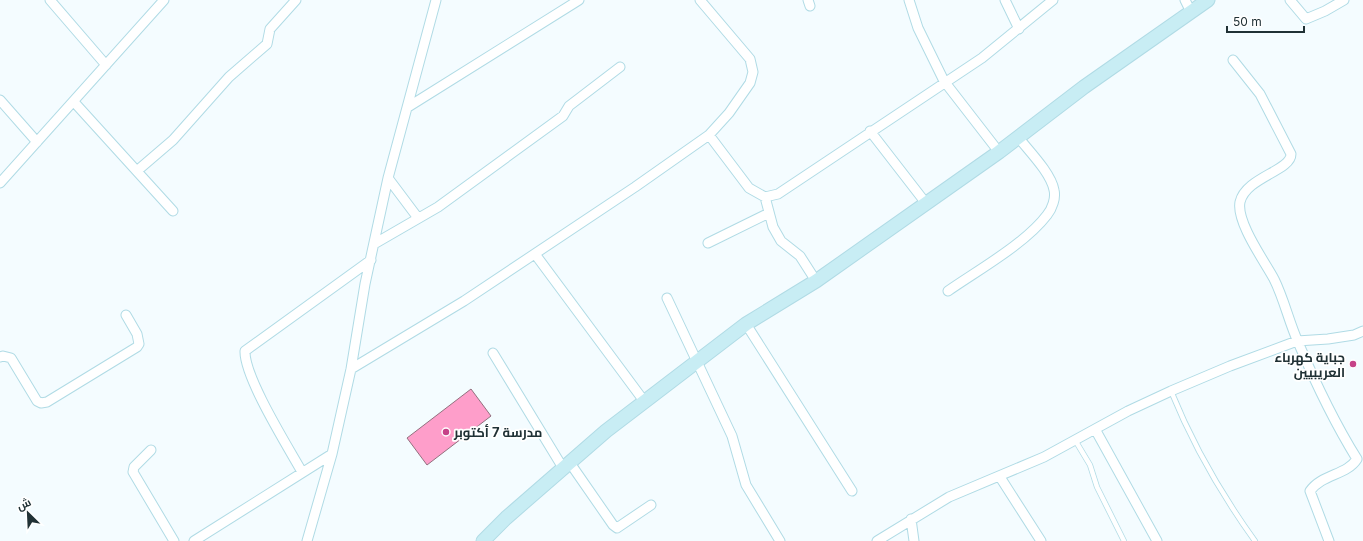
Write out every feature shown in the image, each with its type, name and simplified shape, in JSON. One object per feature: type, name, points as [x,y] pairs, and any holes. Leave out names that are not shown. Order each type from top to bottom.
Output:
[{"type":"street","points":[[50,0],[106,65]]},
{"type":"street","points":[[0,183],[164,0]]},
{"type":"street","points":[[138,170],[173,140],[229,77],[267,44],[270,29],[296,0]]},
{"type":"street","points":[[307,541],[332,454],[351,369],[388,178],[436,0]]},
{"type":"street","points":[[408,108],[579,0]]},
{"type":"street","points":[[351,369],[464,301],[635,187],[709,135],[729,113],[750,83],[753,72],[750,59],[700,0]]},
{"type":"street","points":[[909,0],[918,28],[944,81],[999,152]]},
{"type":"street","points":[[1005,0],[1019,29]]},
{"type":"street","points":[[765,197],[787,189],[944,81],[982,58],[1053,0]]},
{"type":"street","points":[[1185,0],[1191,12]]},
{"type":"street","points":[[483,541],[506,518],[644,401],[746,324],[816,281],[925,202],[999,152],[1084,87],[1208,0]]},
{"type":"street","points":[[1290,0],[1306,19],[1325,11],[1344,0]]},
{"type":"street","points":[[1233,60],[1260,94],[1291,150],[1291,158],[1288,163],[1259,179],[1247,188],[1240,203],[1240,208],[1252,243],[1274,279],[1297,341],[1340,429],[1363,467]]},
{"type":"street","points":[[374,244],[438,207],[563,116],[573,102],[620,67]]},
{"type":"street","points":[[0,100],[37,142]]},
{"type":"street","points":[[74,102],[138,170],[173,211]]},
{"type":"street","points":[[870,131],[925,202]]},
{"type":"street","points":[[709,135],[749,188],[765,197],[773,227],[782,241],[800,256],[816,281]]},
{"type":"street","points":[[948,291],[1010,248],[1038,226],[1049,214],[1055,197],[1051,180],[1018,137]]},
{"type":"street","points":[[388,178],[418,218]]},
{"type":"street","points":[[708,243],[769,213]]},
{"type":"street","points":[[535,254],[644,401]]},
{"type":"street","points":[[302,472],[260,398],[247,363],[245,351],[371,260]]},
{"type":"street","points":[[667,298],[698,361],[709,390],[732,436],[746,485],[780,541]]},
{"type":"street","points":[[0,358],[3,356],[11,358],[37,401],[41,403],[47,402],[137,347],[139,344],[137,334],[126,315]]},
{"type":"street","points":[[746,324],[852,490]]},
{"type":"street","points":[[877,541],[949,497],[1000,477],[1044,457],[1095,429],[1171,391],[1230,366],[1297,341],[1328,339],[1354,335],[1363,331]]},
{"type":"street","points":[[493,353],[566,466],[613,525],[617,528],[651,505]]},
{"type":"street","points":[[1095,429],[1156,541]]},
{"type":"street","points":[[151,450],[134,467],[133,472],[174,541]]},
{"type":"street","points":[[194,541],[332,454]]},
{"type":"street","points":[[1329,541],[1310,491],[1315,483],[1353,466],[1357,459]]},
{"type":"street","points":[[1000,477],[1042,541]]},
{"type":"street","points":[[911,519],[914,541]]},
{"type":"lane","points":[[1171,391],[1183,420],[1205,463],[1228,503],[1255,541]]},
{"type":"lane","points":[[1074,440],[1090,465],[1097,487],[1124,541]]},
{"type":"building","points":[[471,389],[491,416],[427,465],[407,438]]},
{"type":"place","name":"جباية كهرباء العريبيين","points":[[1353,364]]},
{"type":"place","name":"مدرسة 7 أكتوبر","points":[[446,432]]}]
